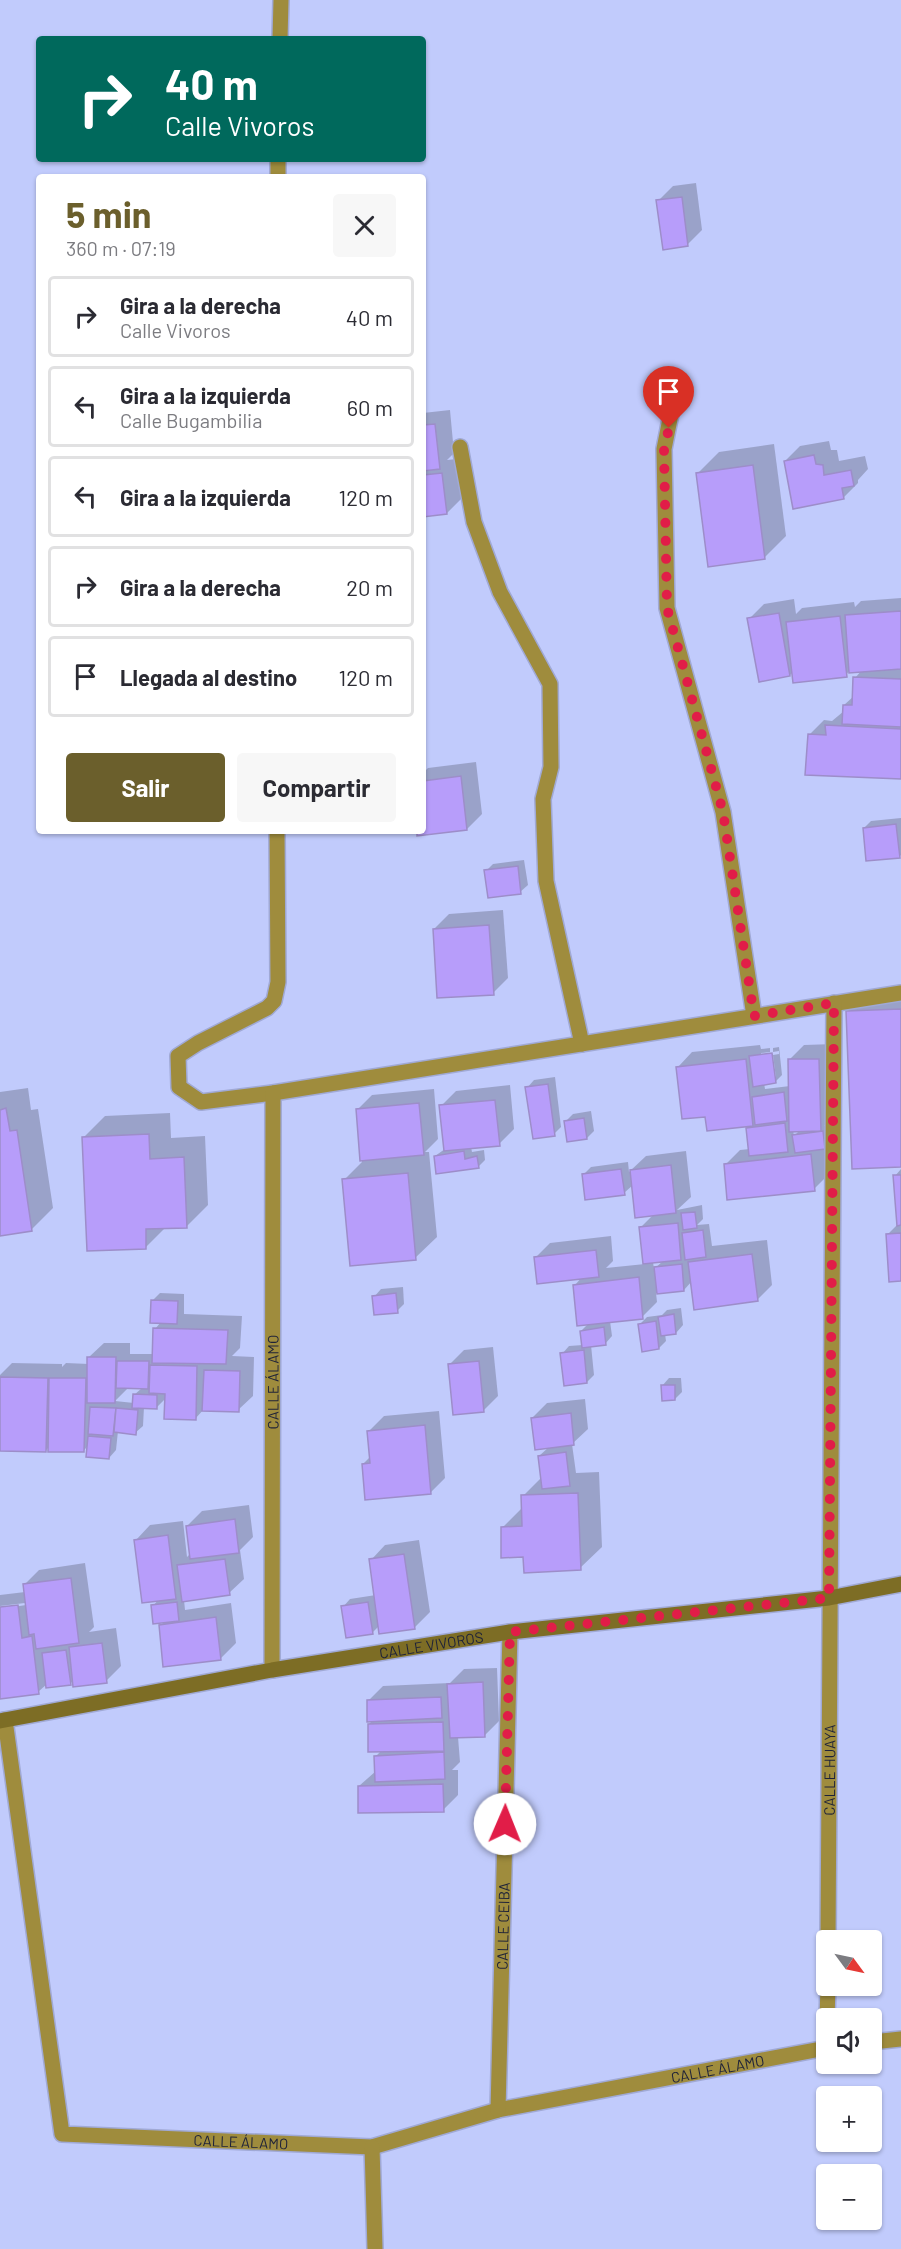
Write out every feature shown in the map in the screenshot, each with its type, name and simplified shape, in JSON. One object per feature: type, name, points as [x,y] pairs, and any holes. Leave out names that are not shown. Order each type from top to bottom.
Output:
[{"type":"street","points":[[280,36],[281,0]]},
{"type":"street","points":[[677,384],[664,449],[667,608],[723,812],[754,1016]]},
{"type":"street","points":[[460,447],[474,522],[496,582],[550,684],[551,767],[543,799],[546,881],[582,1044]]},
{"type":"street","points":[[277,834],[278,982],[274,1001],[267,1008],[198,1043],[178,1056],[179,1087],[201,1102],[273,1094],[901,993]]},
{"type":"street","name":"CALLE HUAYA","points":[[828,1930],[834,1003]]},
{"type":"street","name":"CALLE ÁLAMO","points":[[272,1670],[273,1094]]},
{"type":"street","name":"CALLE VIVOROS","points":[[2,1721],[272,1670],[510,1632],[829,1598],[901,1584]]},
{"type":"street","name":"CALLE CEIBA","points":[[498,2110],[510,1632]]},
{"type":"street","name":"CALLE ÁLAMO","points":[[2,1721],[62,2133],[372,2147],[498,2110],[816,2050]]},
{"type":"street","points":[[882,2041],[901,2039]]},
{"type":"street","points":[[372,2147],[375,2249]]},
{"type":"building","points":[[682,197],[688,246],[663,250],[656,200]]},
{"type":"building","points":[[435,424],[440,469],[426,471],[426,425]]},
{"type":"building","points":[[814,455],[816,464],[823,465],[824,475],[851,470],[854,486],[842,488],[844,499],[793,509],[784,461]]},
{"type":"building","points":[[753,465],[765,559],[708,567],[696,473]]},
{"type":"building","points":[[442,473],[447,514],[426,517],[426,475]]},
{"type":"building","points":[[901,611],[901,669],[849,673],[845,615]]},
{"type":"building","points":[[779,613],[790,676],[759,682],[747,618]]},
{"type":"building","points":[[840,616],[847,677],[793,683],[786,622]]},
{"type":"building","points":[[853,677],[901,679],[901,727],[842,724],[843,705],[852,705]]},
{"type":"building","points":[[825,725],[901,729],[901,779],[805,775],[808,734],[826,735]]},
{"type":"building","points":[[461,776],[467,830],[417,836],[417,834],[426,834],[426,781]]},
{"type":"building","points":[[896,824],[900,858],[866,861],[863,828]]},
{"type":"building","points":[[518,866],[521,894],[488,898],[484,870]]},
{"type":"building","points":[[489,925],[494,995],[437,998],[433,929]]},
{"type":"building","points":[[901,1009],[901,1167],[852,1169],[846,1011]]},
{"type":"building","points":[[772,1053],[776,1083],[753,1087],[749,1056]]},
{"type":"building","points":[[746,1059],[753,1126],[707,1131],[705,1117],[682,1119],[676,1067]]},
{"type":"building","points":[[788,1059],[819,1059],[821,1131],[789,1132]]},
{"type":"building","points":[[548,1084],[555,1136],[533,1139],[525,1087]]},
{"type":"building","points":[[784,1092],[787,1121],[755,1125],[752,1097]]},
{"type":"building","points":[[495,1100],[500,1146],[444,1151],[439,1105]]},
{"type":"building","points":[[419,1103],[424,1155],[360,1161],[356,1109]]},
{"type":"building","points":[[6,1108],[10,1131],[17,1130],[32,1231],[0,1236],[0,1110]]},
{"type":"building","points":[[584,1118],[587,1139],[567,1142],[564,1121]]},
{"type":"building","points":[[785,1123],[788,1152],[749,1156],[746,1128]]},
{"type":"building","points":[[823,1131],[825,1149],[795,1153],[792,1135]]},
{"type":"building","points":[[149,1134],[150,1159],[184,1157],[187,1228],[146,1229],[146,1249],[87,1251],[82,1137]]},
{"type":"building","points":[[464,1151],[465,1159],[477,1156],[479,1168],[436,1174],[434,1156]]},
{"type":"building","points":[[811,1154],[815,1191],[727,1200],[724,1164]]},
{"type":"building","points":[[671,1165],[676,1213],[635,1218],[630,1170]]},
{"type":"building","points":[[621,1169],[625,1195],[585,1200],[582,1174]]},
{"type":"building","points":[[408,1173],[416,1260],[350,1266],[342,1179]]},
{"type":"building","points":[[893,1175],[901,1175],[901,1225],[897,1226]]},
{"type":"building","points":[[695,1212],[697,1228],[683,1230],[681,1213]]},
{"type":"building","points":[[678,1223],[681,1260],[643,1264],[639,1227]]},
{"type":"building","points":[[703,1230],[706,1257],[685,1260],[682,1233]]},
{"type":"building","points":[[901,1233],[901,1281],[889,1282],[886,1234]]},
{"type":"building","points":[[596,1250],[599,1277],[537,1284],[534,1257]]},
{"type":"building","points":[[752,1254],[758,1301],[694,1310],[688,1262]]},
{"type":"building","points":[[682,1264],[684,1291],[657,1294],[654,1267]]},
{"type":"building","points":[[639,1277],[643,1319],[577,1326],[573,1285]]},
{"type":"building","points":[[396,1293],[398,1313],[374,1315],[372,1296]]},
{"type":"building","points":[[151,1300],[178,1301],[177,1324],[150,1323]]},
{"type":"building","points":[[674,1314],[676,1334],[661,1336],[658,1317]]},
{"type":"building","points":[[656,1321],[659,1349],[642,1352],[638,1324]]},
{"type":"building","points":[[604,1327],[606,1345],[582,1348],[580,1331]]},
{"type":"building","points":[[153,1328],[228,1330],[226,1364],[152,1363]]},
{"type":"building","points":[[584,1350],[587,1383],[564,1386],[560,1353]]},
{"type":"building","points":[[87,1357],[116,1357],[115,1403],[87,1403]]},
{"type":"building","points":[[117,1361],[149,1361],[148,1389],[116,1388]]},
{"type":"building","points":[[479,1361],[484,1412],[453,1415],[448,1364]]},
{"type":"building","points":[[150,1365],[197,1366],[196,1420],[164,1419],[165,1394],[149,1393]]},
{"type":"building","points":[[204,1370],[240,1371],[239,1412],[202,1411]]},
{"type":"building","points":[[0,1377],[48,1378],[46,1452],[0,1451]]},
{"type":"building","points":[[49,1378],[86,1378],[84,1452],[48,1452]]},
{"type":"building","points":[[661,1385],[675,1385],[675,1400],[662,1401]]},
{"type":"building","points":[[133,1394],[157,1395],[157,1409],[132,1408]]},
{"type":"building","points":[[90,1407],[116,1408],[113,1436],[88,1434]]},
{"type":"building","points":[[116,1408],[138,1410],[136,1435],[114,1432]]},
{"type":"building","points":[[571,1413],[574,1445],[535,1450],[531,1418]]},
{"type":"building","points":[[425,1425],[431,1494],[365,1500],[362,1464],[370,1463],[367,1431]]},
{"type":"building","points":[[88,1436],[111,1438],[109,1459],[86,1457]]},
{"type":"building","points":[[566,1452],[570,1486],[542,1489],[538,1456]]},
{"type":"building","points":[[578,1493],[581,1570],[524,1573],[523,1557],[501,1558],[501,1527],[522,1526],[521,1495]]},
{"type":"building","points":[[235,1519],[239,1553],[190,1559],[186,1526]]},
{"type":"building","points":[[168,1535],[176,1599],[142,1603],[134,1540]]},
{"type":"building","points":[[404,1554],[415,1629],[379,1634],[369,1559]]},
{"type":"building","points":[[225,1559],[230,1595],[182,1602],[177,1565]]},
{"type":"building","points":[[71,1578],[79,1643],[36,1649],[34,1634],[29,1635],[23,1584]]},
{"type":"building","points":[[177,1602],[179,1621],[153,1624],[151,1605]]},
{"type":"building","points":[[368,1602],[373,1634],[346,1638],[341,1606]]},
{"type":"building","points":[[18,1605],[22,1638],[32,1636],[39,1694],[0,1699],[0,1607]]},
{"type":"building","points":[[216,1617],[221,1660],[163,1667],[159,1625]]},
{"type":"building","points":[[102,1643],[107,1683],[73,1687],[69,1647]]},
{"type":"building","points":[[66,1650],[71,1685],[46,1688],[42,1653]]},
{"type":"building","points":[[483,1682],[485,1737],[450,1738],[447,1684]]},
{"type":"building","points":[[441,1697],[442,1718],[367,1722],[367,1700]]},
{"type":"building","points":[[443,1722],[444,1751],[368,1752],[368,1724]]},
{"type":"building","points":[[444,1752],[445,1779],[375,1782],[374,1756]]},
{"type":"building","points":[[443,1784],[444,1812],[358,1813],[358,1786]]},
{"type":"route","points":[[505,1824],[510,1632],[829,1598],[834,1003],[754,1016],[723,812],[667,608],[664,449],[669,428]]}]
